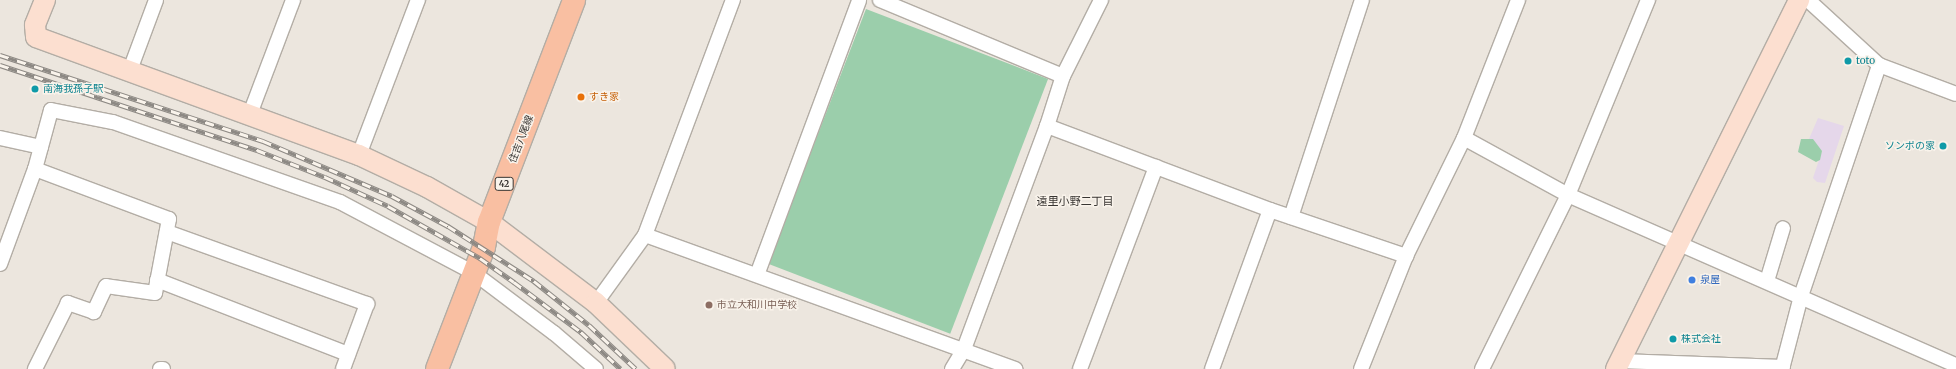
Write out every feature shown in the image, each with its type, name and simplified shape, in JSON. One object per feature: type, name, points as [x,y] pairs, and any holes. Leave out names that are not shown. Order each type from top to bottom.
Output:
[{"type":"main road","name":"住吉八尾線","points":[[437,369],[474,273],[489,222],[574,0]]},
{"type":"street","points":[[45,0],[35,25],[36,37],[130,70],[359,155],[427,187],[489,222],[596,303],[665,369]]},
{"type":"street","points":[[130,70],[156,0]]},
{"type":"street","points":[[250,114],[293,0]]},
{"type":"street","points":[[359,155],[418,0]]},
{"type":"street","points":[[596,303],[645,235],[733,0]]},
{"type":"street","points":[[757,275],[859,0]]},
{"type":"street","points":[[880,0],[1063,76]]},
{"type":"street","points":[[952,369],[964,349],[1047,126],[1063,76],[1101,0]]},
{"type":"street","points":[[1291,217],[1362,0]]},
{"type":"street","points":[[1360,369],[1406,256],[1464,138],[1518,0]]},
{"type":"street","points":[[1482,369],[1568,195],[1648,0]]},
{"type":"street","points":[[1799,0],[1618,365],[1783,368],[1801,296],[1879,65]]},
{"type":"street","points":[[1808,0],[1879,65],[1956,94]]},
{"type":"street","points":[[0,264],[35,169],[51,110],[113,122],[340,202],[474,273],[554,333],[596,369]]},
{"type":"street","points":[[1047,126],[1270,210],[1406,256]]},
{"type":"street","points":[[0,138],[41,147]]},
{"type":"street","points":[[1464,138],[1568,195],[1678,243],[1697,253],[1801,296],[1925,354],[1956,365]]},
{"type":"street","points":[[1080,369],[1156,167]]},
{"type":"street","points":[[35,169],[169,219],[155,293],[106,286],[94,312],[68,302],[35,369]]},
{"type":"street","points":[[1212,369],[1270,210]]},
{"type":"street","points":[[1767,281],[1783,228]]},
{"type":"street","points":[[167,232],[367,304],[343,369]]},
{"type":"street","points":[[645,235],[1016,369]]},
{"type":"street","points":[[157,280],[348,354]]},
{"type":"shaded area","points":[[1818,118],[1844,126],[1825,183],[1817,182],[1813,178],[1822,151],[1809,139]]},
{"type":"green space","points":[[866,9],[1048,79],[950,334],[768,264]]},
{"type":"green space","points":[[1801,139],[1813,139],[1822,151],[1820,160],[1816,162],[1798,152]]},
{"type":"railway","points":[[0,55],[263,141],[392,196],[448,226],[534,281],[589,325],[636,369]]},
{"type":"railway","points":[[0,65],[257,150],[325,177],[388,206],[480,258],[581,332],[621,369]]},
{"type":"place","name":"toto","points":[[1848,61]]},
{"type":"place","name":"南海我孫子駅","points":[[35,89]]},
{"type":"place","name":"すき家","points":[[581,97]]},
{"type":"place","name":"ソンポの家","points":[[1943,146]]},
{"type":"place","name":"泉屋","points":[[1692,280]]},
{"type":"place","name":"市立大和川中学校","points":[[709,305]]},
{"type":"place","name":"株式会社","points":[[1673,339]]},
{"type":"district","name":"遠里小野二丁目","points":[[1075,201]]}]
